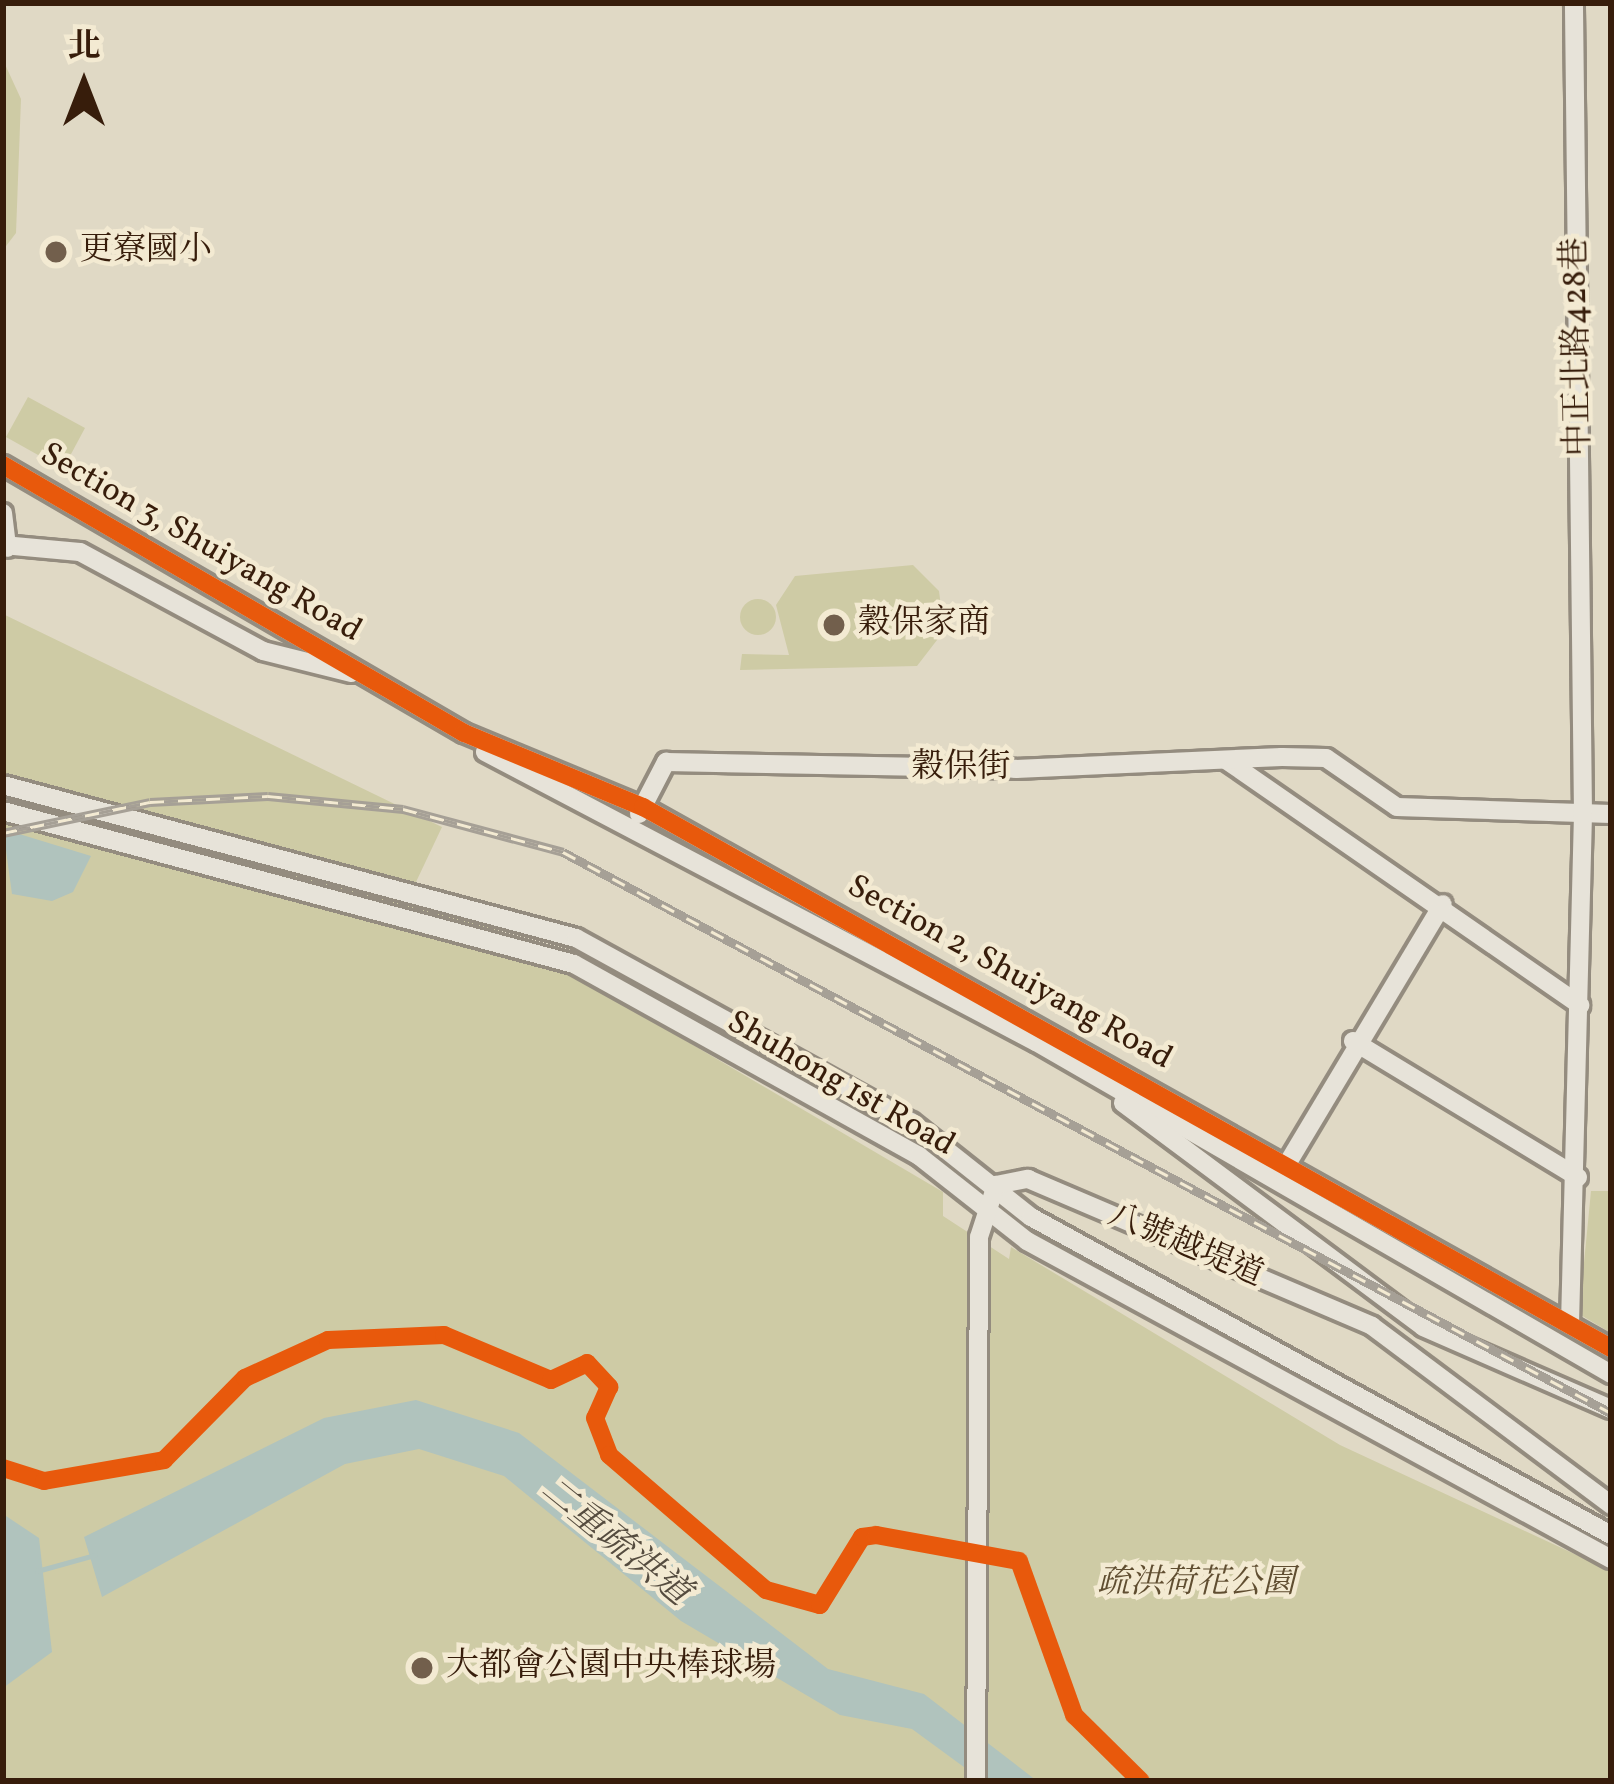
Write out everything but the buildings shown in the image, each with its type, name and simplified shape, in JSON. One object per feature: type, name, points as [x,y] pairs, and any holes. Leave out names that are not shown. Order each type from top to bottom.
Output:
[{"type":"street","name":"中正北路428巷","points":[[1570,1324],[1587,1219],[1578,1177],[1582,814],[1574,3]]},
{"type":"street","name":"Section 3, Shuiyang Road","points":[[3,465],[367,676]]},
{"type":"street","points":[[3,513],[8,548],[80,552],[263,651],[367,676]]},
{"type":"street","name":"Section 2, Shuiyang Road","points":[[367,676],[464,733],[638,815],[1282,1172],[1611,1374]]},
{"type":"street","name":"穀保街","points":[[638,815],[666,762],[1016,769],[1326,758],[1397,807],[1582,814]]},
{"type":"street","points":[[1226,760],[1443,904],[1580,1005]]},
{"type":"street","name":"Shuhong 1st Road","points":[[3,785],[577,938],[911,1122],[1031,1217],[1611,1534]]},
{"type":"street","name":"Shuhong 1st Road","points":[[3,811],[574,964],[919,1156],[1027,1241],[1611,1559]]},
{"type":"street","points":[[1582,814],[1611,814]]},
{"type":"street","name":"Section 2, Shuiyang Road","points":[[638,815],[1062,1057],[1611,1348]]},
{"type":"street","points":[[1282,1172],[1353,1041],[1443,904]]},
{"type":"street","points":[[1353,1041],[1578,1177]]},
{"type":"street","name":"八號越堤道","points":[[1062,1057],[1383,1299],[1611,1409]]},
{"type":"street","name":"八號越堤道","points":[[996,1185],[1028,1179],[1372,1326],[1611,1505]]},
{"type":"street","points":[[976,1781],[984,1205],[996,1185]]},
{"type":"street","points":[[1372,1326],[1383,1299]]},
{"type":"green space","points":[[3,60],[21,99],[16,233],[3,250]]},
{"type":"green space","points":[[28,397],[85,428],[63,469],[6,437]]},
{"type":"green space","points":[[913,565],[939,591],[944,631],[917,666],[740,670],[742,654],[789,655],[776,605],[795,576]]},
{"type":"green space","points":[[758,599],[770,605],[776,617],[770,629],[758,635],[746,629],[740,617],[746,605]]},
{"type":"green space","name":"疏洪荷花公園","points":[[3,614],[442,827],[416,882],[943,1192],[943,1216],[1009,1259],[1011,1247],[1340,1445],[1611,1571],[1611,1781],[3,1781]]},
{"type":"green space","points":[[1591,1191],[1611,1191],[1611,1333],[1579,1314]]},
{"type":"water","points":[[3,829],[91,856],[73,892],[52,901],[12,894]]},
{"type":"water","points":[[416,1400],[519,1433],[828,1669],[924,1694],[1037,1781],[983,1781],[912,1729],[840,1715],[681,1621],[504,1476],[419,1449],[345,1464],[102,1597],[84,1537],[324,1418]]},
{"type":"water","points":[[3,1514],[39,1538],[52,1652],[3,1688]]},
{"type":"waterway","name":"二重疏洪道","points":[[37,1571],[95,1555]]},
{"type":"railway","points":[[3,833],[150,802],[268,796],[403,809],[563,852],[1611,1413]]},
{"type":"cycle path","points":[[3,465],[464,733],[643,807],[1611,1348]]},
{"type":"cycle path","points":[[3,1468],[44,1481],[164,1460],[245,1378],[328,1340],[444,1335],[551,1380],[587,1363],[609,1387],[595,1418],[609,1455],[766,1590],[820,1605],[862,1537],[876,1535],[1019,1561],[1074,1715],[1141,1781]]},
{"type":"place","name":"更寮國小","points":[[56,252]]},
{"type":"place","name":"穀保家商","points":[[834,625]]},
{"type":"place","name":"大都會公園中央棒球場","points":[[422,1668]]}]
